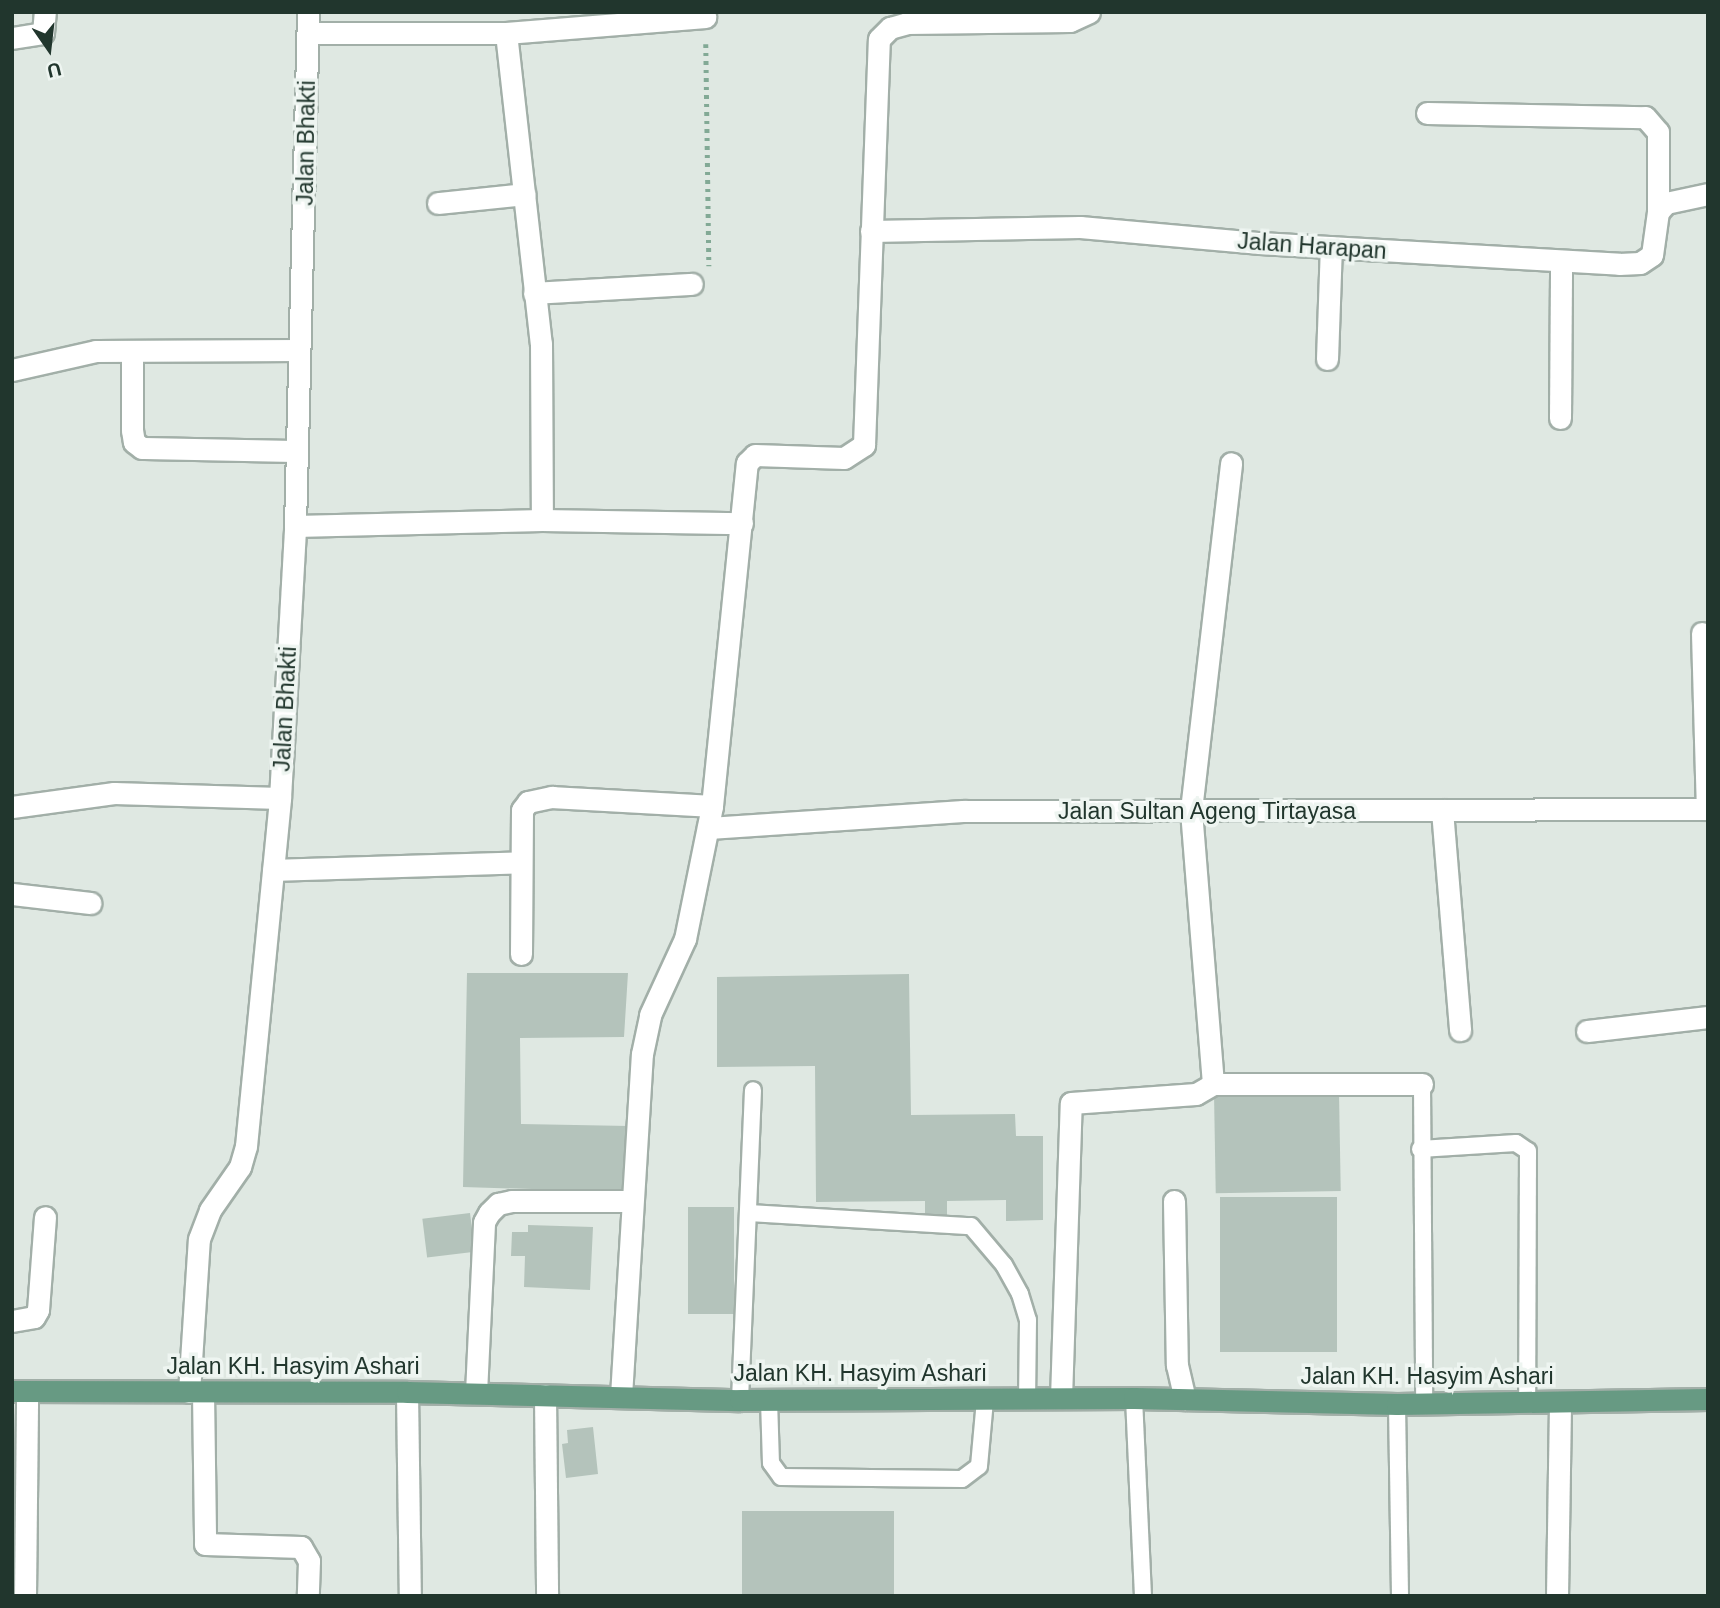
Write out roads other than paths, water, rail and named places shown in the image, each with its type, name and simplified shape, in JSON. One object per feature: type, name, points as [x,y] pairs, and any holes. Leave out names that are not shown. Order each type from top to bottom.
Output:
[{"type":"main road","name":"Jalan KH. Hasyim Ashari","points":[[19,1391],[407,1392],[740,1400],[1134,1398],[1397,1404],[1560,1404],[1708,1399]]},
{"type":"street","points":[[12,38],[43,33],[45,12]]},
{"type":"street","points":[[621,1396],[642,1054],[650,1015],[685,939],[712,806],[749,458],[844,458],[863,445],[879,39],[890,28],[907,23],[1070,21],[1089,12]]},
{"type":"street","points":[[308,23],[506,33],[705,17]]},
{"type":"street","name":"Jalan Bhakti","points":[[307,1596],[309,1561],[302,1547],[205,1544],[196,1392],[199,1239],[210,1210],[240,1167],[246,1146],[280,798],[295,526],[308,23]]},
{"type":"street","points":[[506,33],[525,194],[544,408],[542,520]]},
{"type":"street","points":[[1427,113],[1645,117],[1658,132],[1658,212]]},
{"type":"street","points":[[438,203],[525,194]]},
{"type":"street","points":[[1658,212],[1667,203],[1708,194]]},
{"type":"street","name":"Jalan Harapan","points":[[871,231],[1080,227],[1561,262],[1640,262],[1652,255],[1658,212]]},
{"type":"street","points":[[1327,359],[1331,247]]},
{"type":"street","points":[[1560,418],[1561,262]]},
{"type":"street","points":[[534,293],[691,284]]},
{"type":"street","points":[[12,370],[71,355],[299,349]]},
{"type":"street","points":[[132,352],[132,430],[134,442],[142,448],[296,451]]},
{"type":"street","points":[[1213,1084],[1191,810],[1231,463]]},
{"type":"street","points":[[295,526],[542,520],[742,523]]},
{"type":"street","points":[[1702,634],[1707,809]]},
{"type":"street","points":[[12,807],[114,793],[280,798]]},
{"type":"street","points":[[521,954],[522,810],[541,798],[712,806]]},
{"type":"street","name":"Jalan Sultan Ageng Tirtayasa","points":[[708,828],[963,811],[1707,809]]},
{"type":"street","points":[[1442,810],[1460,1030]]},
{"type":"street","points":[[273,870],[521,862]]},
{"type":"street","points":[[12,894],[90,903]]},
{"type":"street","points":[[1587,1031],[1708,1017]]},
{"type":"street","points":[[1061,1398],[1068,1109],[1075,1100],[1196,1094],[1213,1084],[1422,1084]]},
{"type":"street","points":[[476,1394],[484,1222],[489,1213],[498,1204],[512,1201],[632,1201]]},
{"type":"street","points":[[1174,1201],[1177,1365],[1185,1399]]},
{"type":"street","points":[[12,1321],[34,1317],[38,1310],[45,1217]]},
{"type":"street","points":[[19,1391],[25,1596]]},
{"type":"street","points":[[407,1392],[410,1596]]},
{"type":"street","points":[[545,1395],[547,1596]]},
{"type":"street","points":[[1557,1596],[1560,1404]]},
{"type":"lane","points":[[1422,1084],[1420,1149],[1424,1404]]},
{"type":"lane","points":[[740,1400],[753,1090]]},
{"type":"lane","points":[[1420,1149],[1516,1143],[1528,1151],[1527,1402]]},
{"type":"lane","points":[[749,1213],[971,1226],[1004,1265],[1020,1294],[1028,1320],[1027,1397]]},
{"type":"lane","points":[[1134,1398],[1143,1596]]},
{"type":"lane","points":[[769,1400],[771,1463],[781,1477],[962,1479],[979,1466],[985,1400]]},
{"type":"lane","points":[[1397,1404],[1400,1596]]}]
